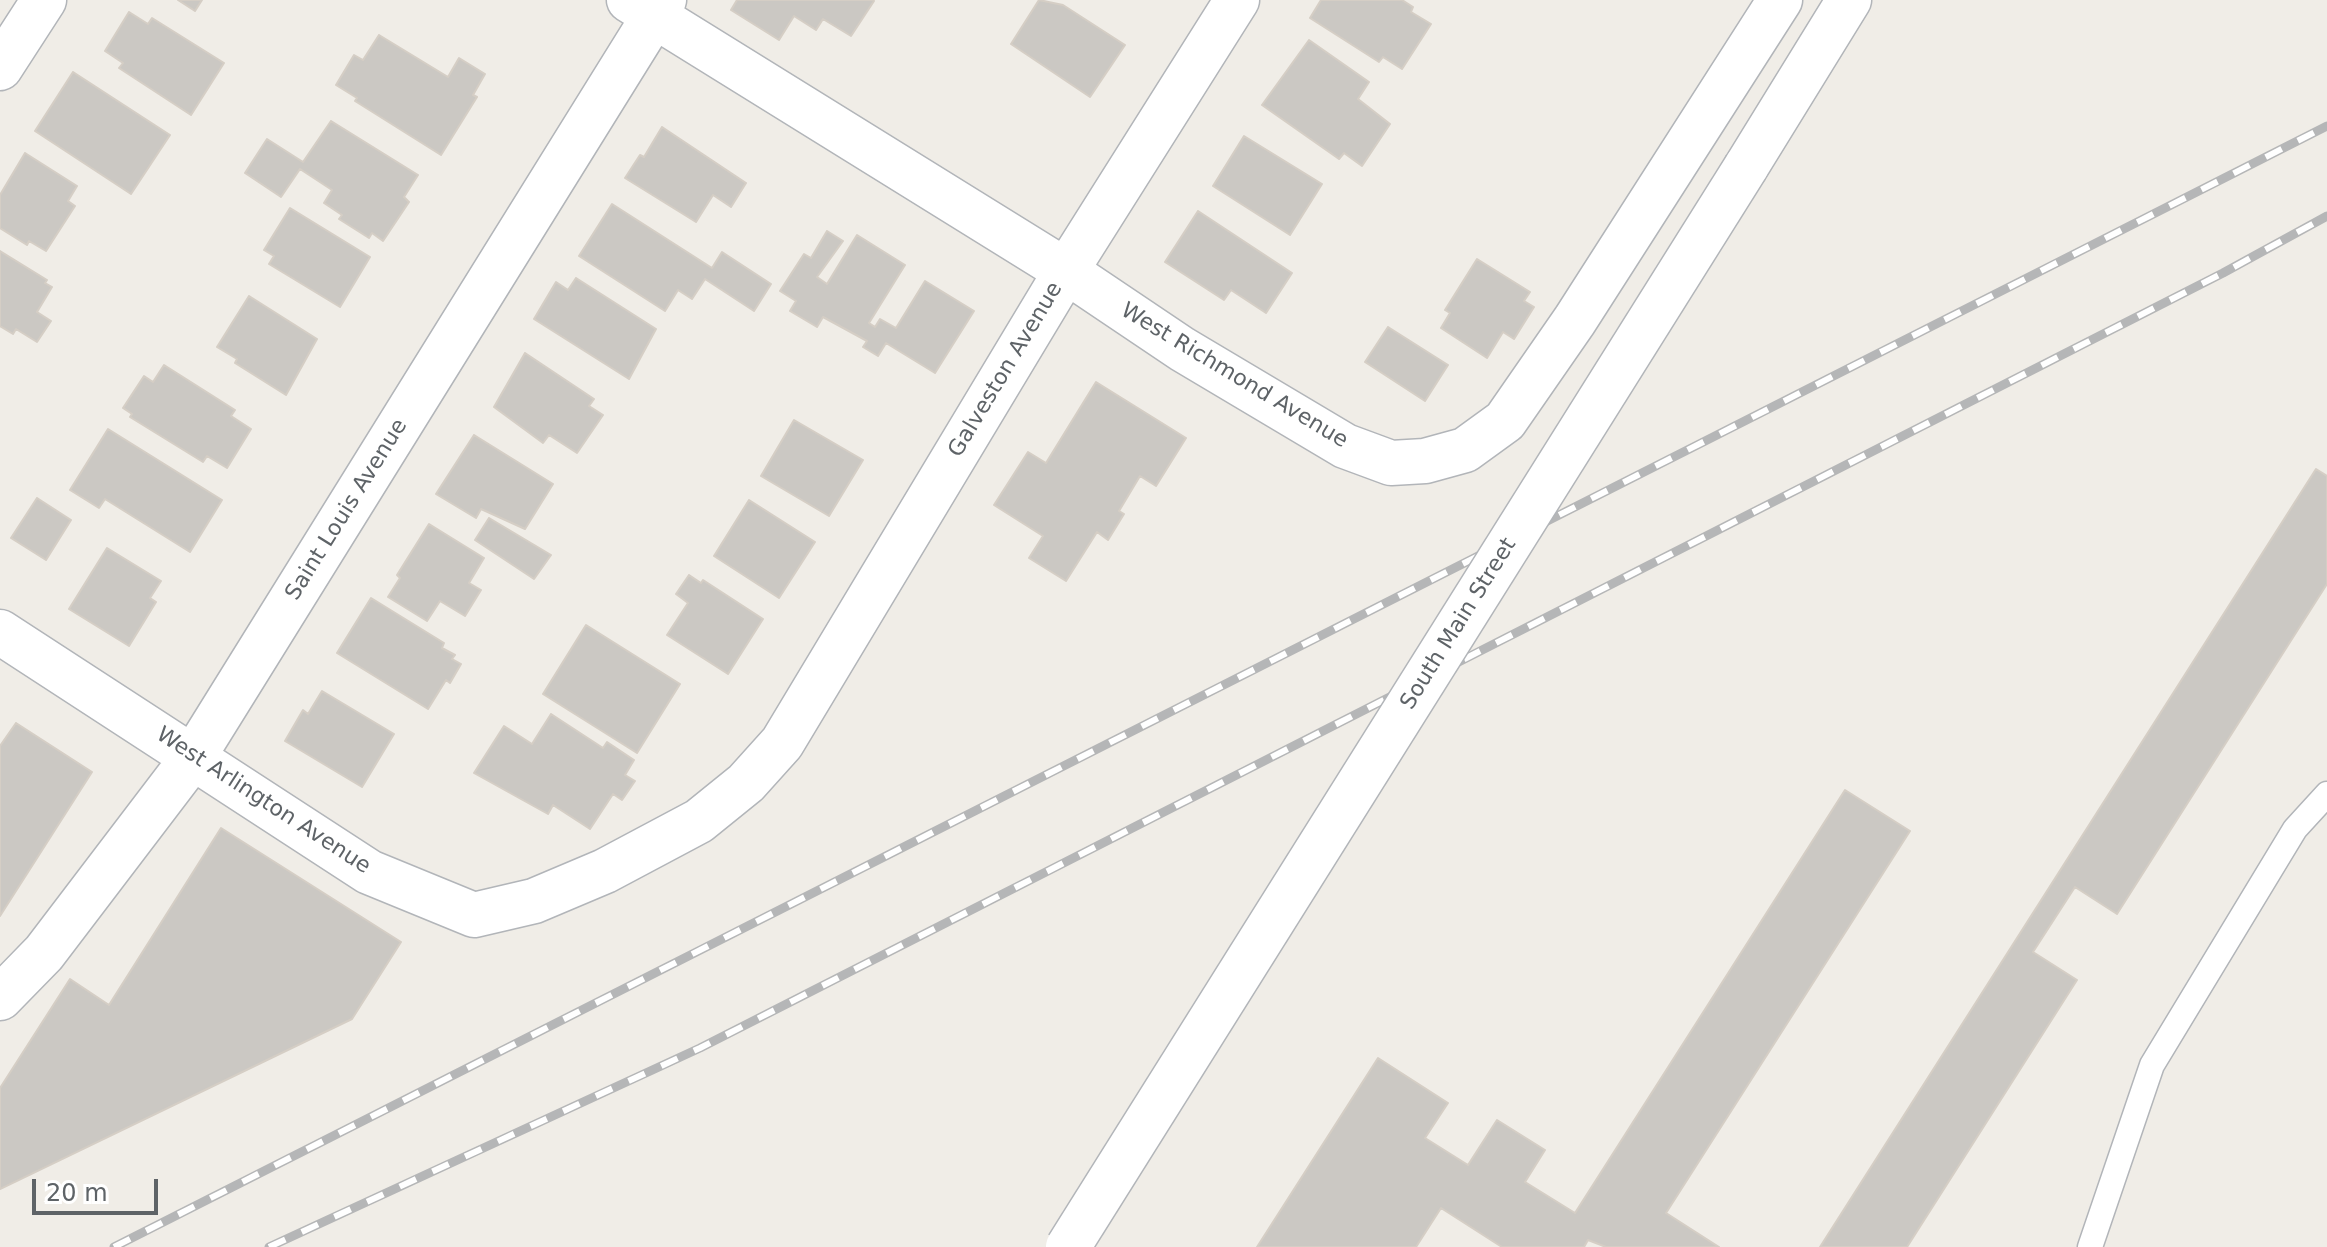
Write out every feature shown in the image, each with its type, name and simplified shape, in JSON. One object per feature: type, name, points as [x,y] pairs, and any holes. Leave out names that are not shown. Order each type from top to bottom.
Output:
[{"type":"street","points":[[0,68],[44,0]]},
{"type":"street","name":"Galveston Avenue","points":[[782,743],[1066,271],[1237,0]]},
{"type":"street","name":"West Richmond Avenue","points":[[649,5],[1066,271],[1182,349],[1345,446],[1391,463],[1425,461],[1465,450],[1505,421],[1575,320],[1780,0]]},
{"type":"street","name":"South Main Street","points":[[1068,1247],[1849,0]]},
{"type":"street","name":"Saint Louis Avenue","points":[[0,998],[44,953],[194,756],[649,5]]},
{"type":"street","name":"West Arlington Avenue","points":[[0,632],[369,872],[474,915],[534,901],[605,871],[699,821],[746,783],[782,743]]},
{"type":"lane","points":[[2090,1247],[2152,1065],[2295,829],[2327,794]]},
{"type":"building","points":[[178,0],[202,0],[195,11]]},
{"type":"building","points":[[737,0],[874,1],[851,36],[823,19],[816,30],[794,16],[779,40],[731,10]]},
{"type":"building","points":[[1039,0],[1063,5],[1125,45],[1090,97],[1011,44]]},
{"type":"building","points":[[1321,0],[1402,0],[1413,7],[1411,12],[1431,24],[1402,69],[1383,57],[1379,62],[1310,18]]},
{"type":"building","points":[[129,12],[148,24],[152,18],[224,63],[191,115],[119,68],[123,63],[105,51]]},
{"type":"building","points":[[379,35],[448,77],[459,58],[485,74],[473,95],[477,97],[441,155],[355,101],[357,98],[336,85],[354,55],[363,60]]},
{"type":"building","points":[[1309,40],[1369,82],[1358,99],[1390,124],[1362,166],[1344,153],[1339,159],[1262,105]]},
{"type":"building","points":[[73,72],[170,135],[131,194],[35,131]]},
{"type":"building","points":[[331,121],[418,175],[404,197],[409,202],[383,241],[372,233],[369,238],[339,219],[342,215],[324,203],[332,190],[300,169],[281,197],[245,173],[267,139],[303,162]]},
{"type":"building","points":[[662,127],[746,183],[731,207],[713,195],[696,222],[625,178],[640,155],[644,157]]},
{"type":"building","points":[[1244,136],[1322,184],[1290,235],[1213,186]]},
{"type":"building","points":[[25,153],[77,186],[68,201],[75,206],[46,251],[29,241],[27,245],[0,228],[0,195]]},
{"type":"building","points":[[612,204],[712,268],[722,252],[771,284],[754,311],[705,279],[692,299],[678,290],[665,311],[579,256]]},
{"type":"building","points":[[290,208],[370,257],[340,307],[269,264],[274,256],[264,250]]},
{"type":"building","points":[[1198,211],[1292,273],[1266,313],[1231,290],[1224,300],[1165,262]]},
{"type":"building","points":[[827,231],[843,241],[817,277],[827,284],[857,235],[905,265],[869,323],[875,327],[880,319],[896,328],[925,281],[974,311],[935,373],[886,343],[878,356],[863,347],[867,341],[823,317],[817,327],[790,311],[796,301],[780,291],[804,254],[811,258]]},
{"type":"building","points":[[0,251],[47,280],[45,283],[52,287],[37,312],[51,321],[37,342],[16,329],[13,334],[0,326]]},
{"type":"building","points":[[1477,259],[1530,292],[1524,301],[1534,307],[1514,339],[1503,332],[1487,358],[1441,328],[1450,313],[1445,310]]},
{"type":"building","points":[[576,278],[656,329],[629,379],[534,319],[556,282],[568,290]]},
{"type":"building","points":[[249,296],[317,339],[286,395],[235,363],[237,359],[217,347]]},
{"type":"building","points":[[1388,327],[1448,365],[1425,401],[1365,362]]},
{"type":"building","points":[[525,353],[594,399],[589,406],[603,415],[577,453],[549,435],[543,443],[494,407]]},
{"type":"building","points":[[164,365],[235,410],[231,416],[251,429],[227,468],[207,456],[203,462],[130,417],[132,414],[123,408],[144,376],[153,382]]},
{"type":"building","points":[[1096,382],[1186,438],[1156,486],[1140,476],[1119,511],[1124,514],[1108,540],[1097,532],[1066,581],[1029,558],[1043,536],[994,505],[1028,452],[1046,463]]},
{"type":"building","points":[[794,420],[863,460],[829,516],[761,476]]},
{"type":"building","points":[[108,429],[222,500],[190,552],[105,499],[99,508],[70,490]]},
{"type":"building","points":[[474,435],[553,484],[525,529],[481,509],[476,518],[436,494]]},
{"type":"building","points":[[2316,469],[2327,476],[2327,584],[2117,914],[2075,887],[2033,952],[2077,980],[1907,1247],[1820,1247]]},
{"type":"building","points":[[37,498],[71,520],[46,560],[11,538]]},
{"type":"building","points":[[749,500],[815,542],[779,598],[714,556]]},
{"type":"building","points":[[489,518],[551,555],[534,579],[475,540]]},
{"type":"building","points":[[429,524],[484,558],[469,583],[481,590],[465,616],[440,601],[427,621],[388,597],[400,578],[397,575]]},
{"type":"building","points":[[107,548],[161,581],[150,598],[156,602],[129,646],[69,609]]},
{"type":"building","points":[[689,575],[701,583],[703,580],[763,619],[728,674],[667,635],[688,603],[676,594]]},
{"type":"building","points":[[371,598],[444,643],[442,648],[455,655],[452,659],[461,664],[450,683],[446,680],[428,709],[337,653]]},
{"type":"building","points":[[586,625],[680,684],[637,753],[543,694]]},
{"type":"building","points":[[322,691],[394,734],[362,787],[285,741],[303,710],[308,714]]},
{"type":"building","points":[[551,714],[603,748],[607,742],[634,760],[625,775],[635,781],[622,800],[613,794],[590,829],[553,805],[548,814],[474,773],[504,726],[532,744]]},
{"type":"building","points":[[16,723],[92,772],[0,916],[0,746]]},
{"type":"building","points":[[1845,790],[1910,831],[1666,1213],[1719,1247],[1606,1247],[1588,1240],[1584,1247],[1502,1247],[1441,1208],[1416,1247],[1257,1247],[1378,1058],[1448,1103],[1425,1138],[1468,1165],[1497,1120],[1545,1150],[1525,1182],[1575,1213]]},
{"type":"building","points":[[221,828],[401,942],[352,1019],[0,1189],[0,1088],[70,979],[109,1005]]},
{"type":"railway","points":[[114,1247],[2327,126]]},
{"type":"railway","points":[[269,1247],[700,1048],[2223,273],[2327,216]]}]
